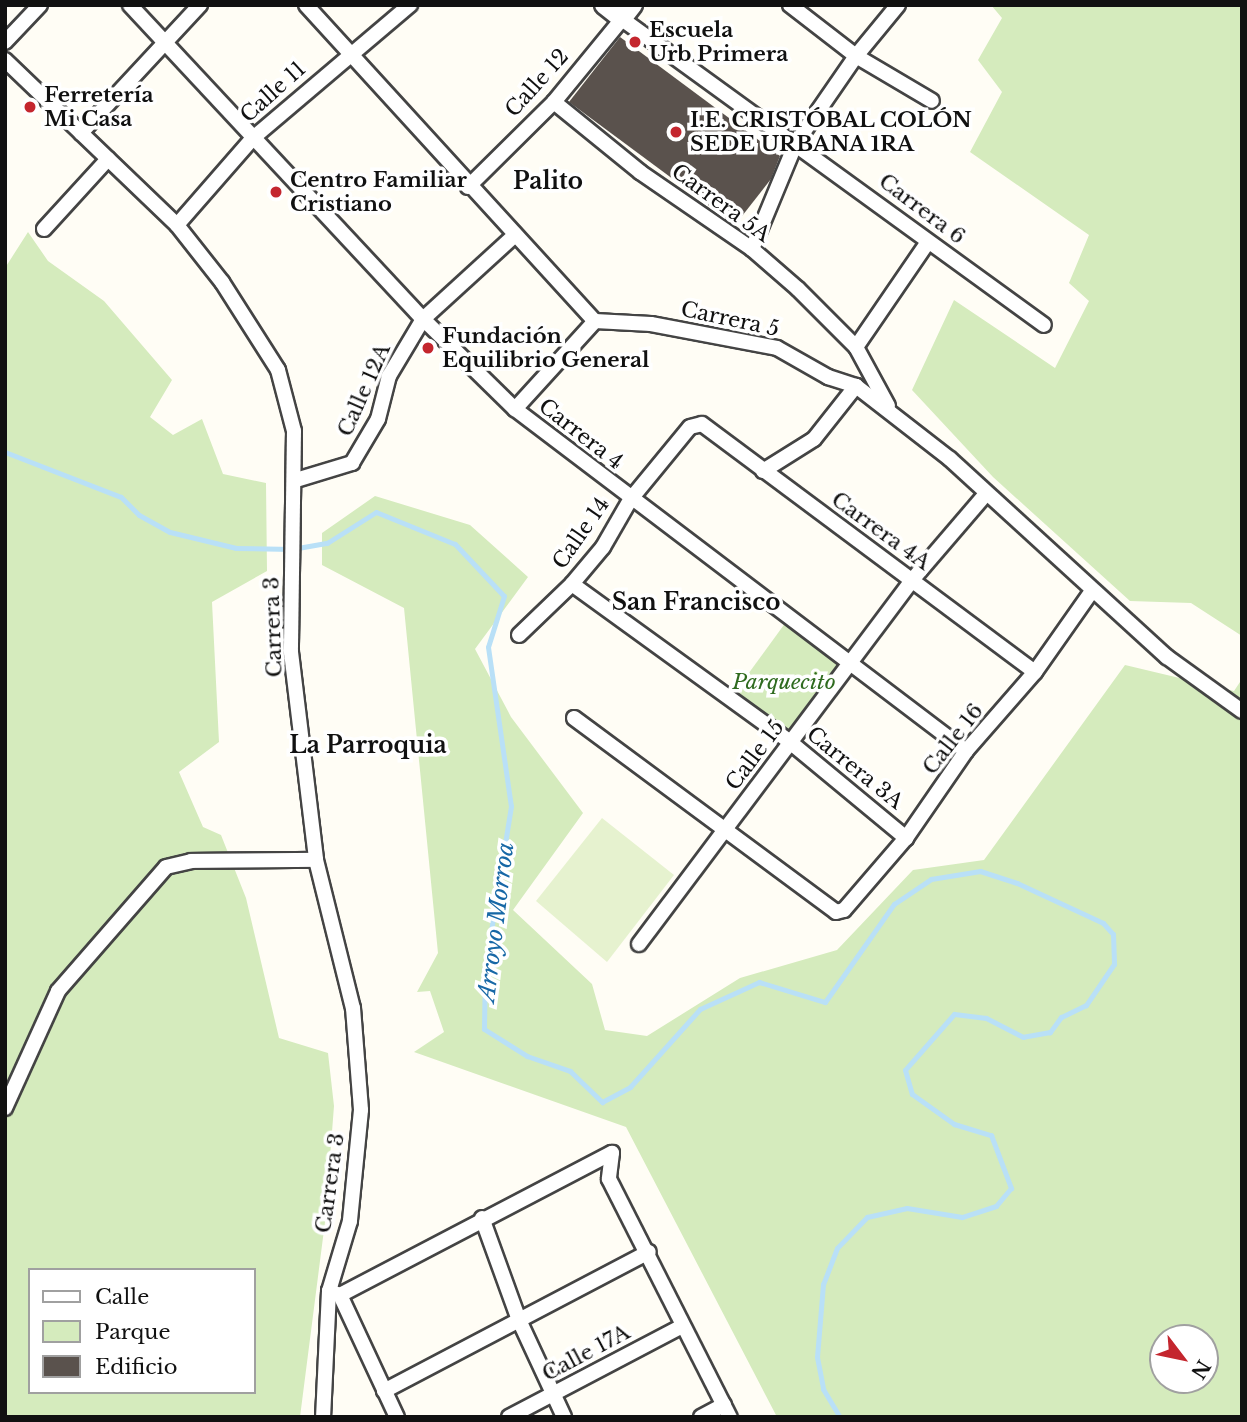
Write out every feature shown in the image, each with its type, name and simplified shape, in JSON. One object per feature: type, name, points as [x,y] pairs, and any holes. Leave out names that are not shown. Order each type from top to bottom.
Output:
[{"type":"street","points":[[5,42],[40,5]]},
{"type":"street","name":"Carrera 4","points":[[130,5],[423,319],[515,409],[630,499],[852,660],[967,751]]},
{"type":"street","points":[[81,133],[200,5]]},
{"type":"street","points":[[306,5],[468,187],[595,321],[515,409]]},
{"type":"street","name":"Calle 11","points":[[177,225],[253,138],[350,52],[410,5]]},
{"type":"street","name":"Carrera 6","points":[[604,5],[628,12],[796,143],[1044,325]]},
{"type":"street","points":[[790,5],[856,56],[932,101]]},
{"type":"street","points":[[752,249],[796,143],[856,56],[898,5]]},
{"type":"street","name":"Calle 12","points":[[468,187],[554,102],[628,12]]},
{"type":"street","name":"Carrera 3","points":[[5,60],[177,225],[222,282],[278,370],[294,431],[296,480],[292,532],[291,652],[316,860],[353,1008],[361,1110],[350,1221],[334,1293],[323,1417]]},
{"type":"street","name":"Carrera 5A","points":[[554,102],[640,172],[752,249],[856,347],[889,407]]},
{"type":"street","points":[[44,229],[108,159]]},
{"type":"street","name":"Calle 12A","points":[[296,480],[352,463],[378,419],[389,376],[423,319],[515,235]]},
{"type":"street","points":[[856,347],[928,242]]},
{"type":"street","name":"Carrera 5","points":[[595,321],[651,324],[777,348],[828,377],[856,386],[889,407],[1167,657],[1242,710]]},
{"type":"street","points":[[763,471],[814,439],[856,386]]},
{"type":"street","name":"Carrera 4A","points":[[702,425],[1035,672]]},
{"type":"street","name":"Calle 14","points":[[519,635],[572,584],[603,547],[630,499],[690,427],[702,425]]},
{"type":"street","name":"Calle 15","points":[[639,944],[913,579],[985,495]]},
{"type":"street","name":"Carrera 3A","points":[[572,584],[790,743],[906,838]]},
{"type":"street","name":"Calle 16","points":[[726,828],[836,912],[844,910],[906,838],[967,751],[1035,672],[1091,591]]},
{"type":"street","points":[[574,718],[726,828]]},
{"type":"street","points":[[5,1108],[58,991],[166,867],[191,861],[316,860]]},
{"type":"street","points":[[397,1417],[334,1293],[612,1153],[609,1179],[649,1252],[682,1326],[727,1411],[701,1417]]},
{"type":"street","points":[[482,1218],[519,1320],[564,1417]]},
{"type":"street","points":[[384,1391],[649,1252]]},
{"type":"street","name":"Calle 17A","points":[[509,1417],[682,1326]]},
{"type":"green space","points":[[991,5],[1242,5],[1242,636],[1191,603],[1130,601],[993,477],[912,390],[954,300],[1055,368],[1089,301],[1069,283],[1089,235],[970,152],[1002,92],[978,60],[1002,18]]},
{"type":"green space","points":[[28,232],[48,261],[104,301],[172,380],[150,417],[173,435],[202,419],[223,474],[266,483],[267,571],[212,602],[219,742],[179,772],[203,827],[221,835],[246,898],[279,1038],[328,1053],[334,1106],[325,1222],[300,1417],[5,1417],[5,268]]},
{"type":"green space","points":[[375,496],[470,525],[528,577],[475,649],[511,717],[583,813],[513,910],[592,984],[605,1030],[647,1036],[740,978],[837,950],[913,870],[984,860],[1125,665],[1234,691],[1242,679],[1242,1417],[777,1417],[626,1127],[414,1052],[444,1032],[430,991],[417,992],[438,953],[404,608],[322,565],[322,533]]},
{"type":"green space","name":"Parquecito","points":[[786,622],[841,661],[785,736],[732,696]]},
{"type":"green space","points":[[602,818],[674,875],[607,962],[536,901]]},
{"type":"building","name":"I.E. CRISTÓBAL COLÓN SEDE URBANA 1RA","points":[[620,37],[780,156],[771,179],[735,225],[569,102]]},
{"type":"waterway","name":"Arroyo Morroa","points":[[5,452],[121,497],[139,515],[170,532],[236,548],[292,549],[327,543],[376,512],[455,544],[504,596],[488,647],[511,806],[485,969],[484,1029],[527,1056],[570,1071],[602,1102],[630,1087],[700,1009],[759,982],[825,1002],[894,904],[931,879],[980,871],[1017,883],[1103,923],[1113,934],[1114,964],[1086,1005],[1061,1017],[1050,1032],[1023,1037],[986,1018],[954,1014],[905,1070],[912,1094],[954,1124],[991,1135],[1011,1188],[996,1206],[962,1217],[907,1208],[867,1217],[837,1248],[823,1284],[817,1357],[823,1389],[840,1417]]},
{"type":"place","name":"Escuela Urb Primera","points":[[635,42]]},
{"type":"place","name":"Ferretería Mi Casa","points":[[30,107]]},
{"type":"place","name":"I.E. CRISTÓBAL COLÓN SEDE URBANA 1RA","points":[[676,132]]},
{"type":"place","name":"Centro Familiar Cristiano","points":[[276,192]]},
{"type":"place","name":"Fundación Equilibrio General","points":[[428,348]]},
{"type":"district","name":"Palito","points":[[548,181]]},
{"type":"district","name":"San Francisco","points":[[696,602]]},
{"type":"district","name":"La Parroquia","points":[[368,745]]}]
